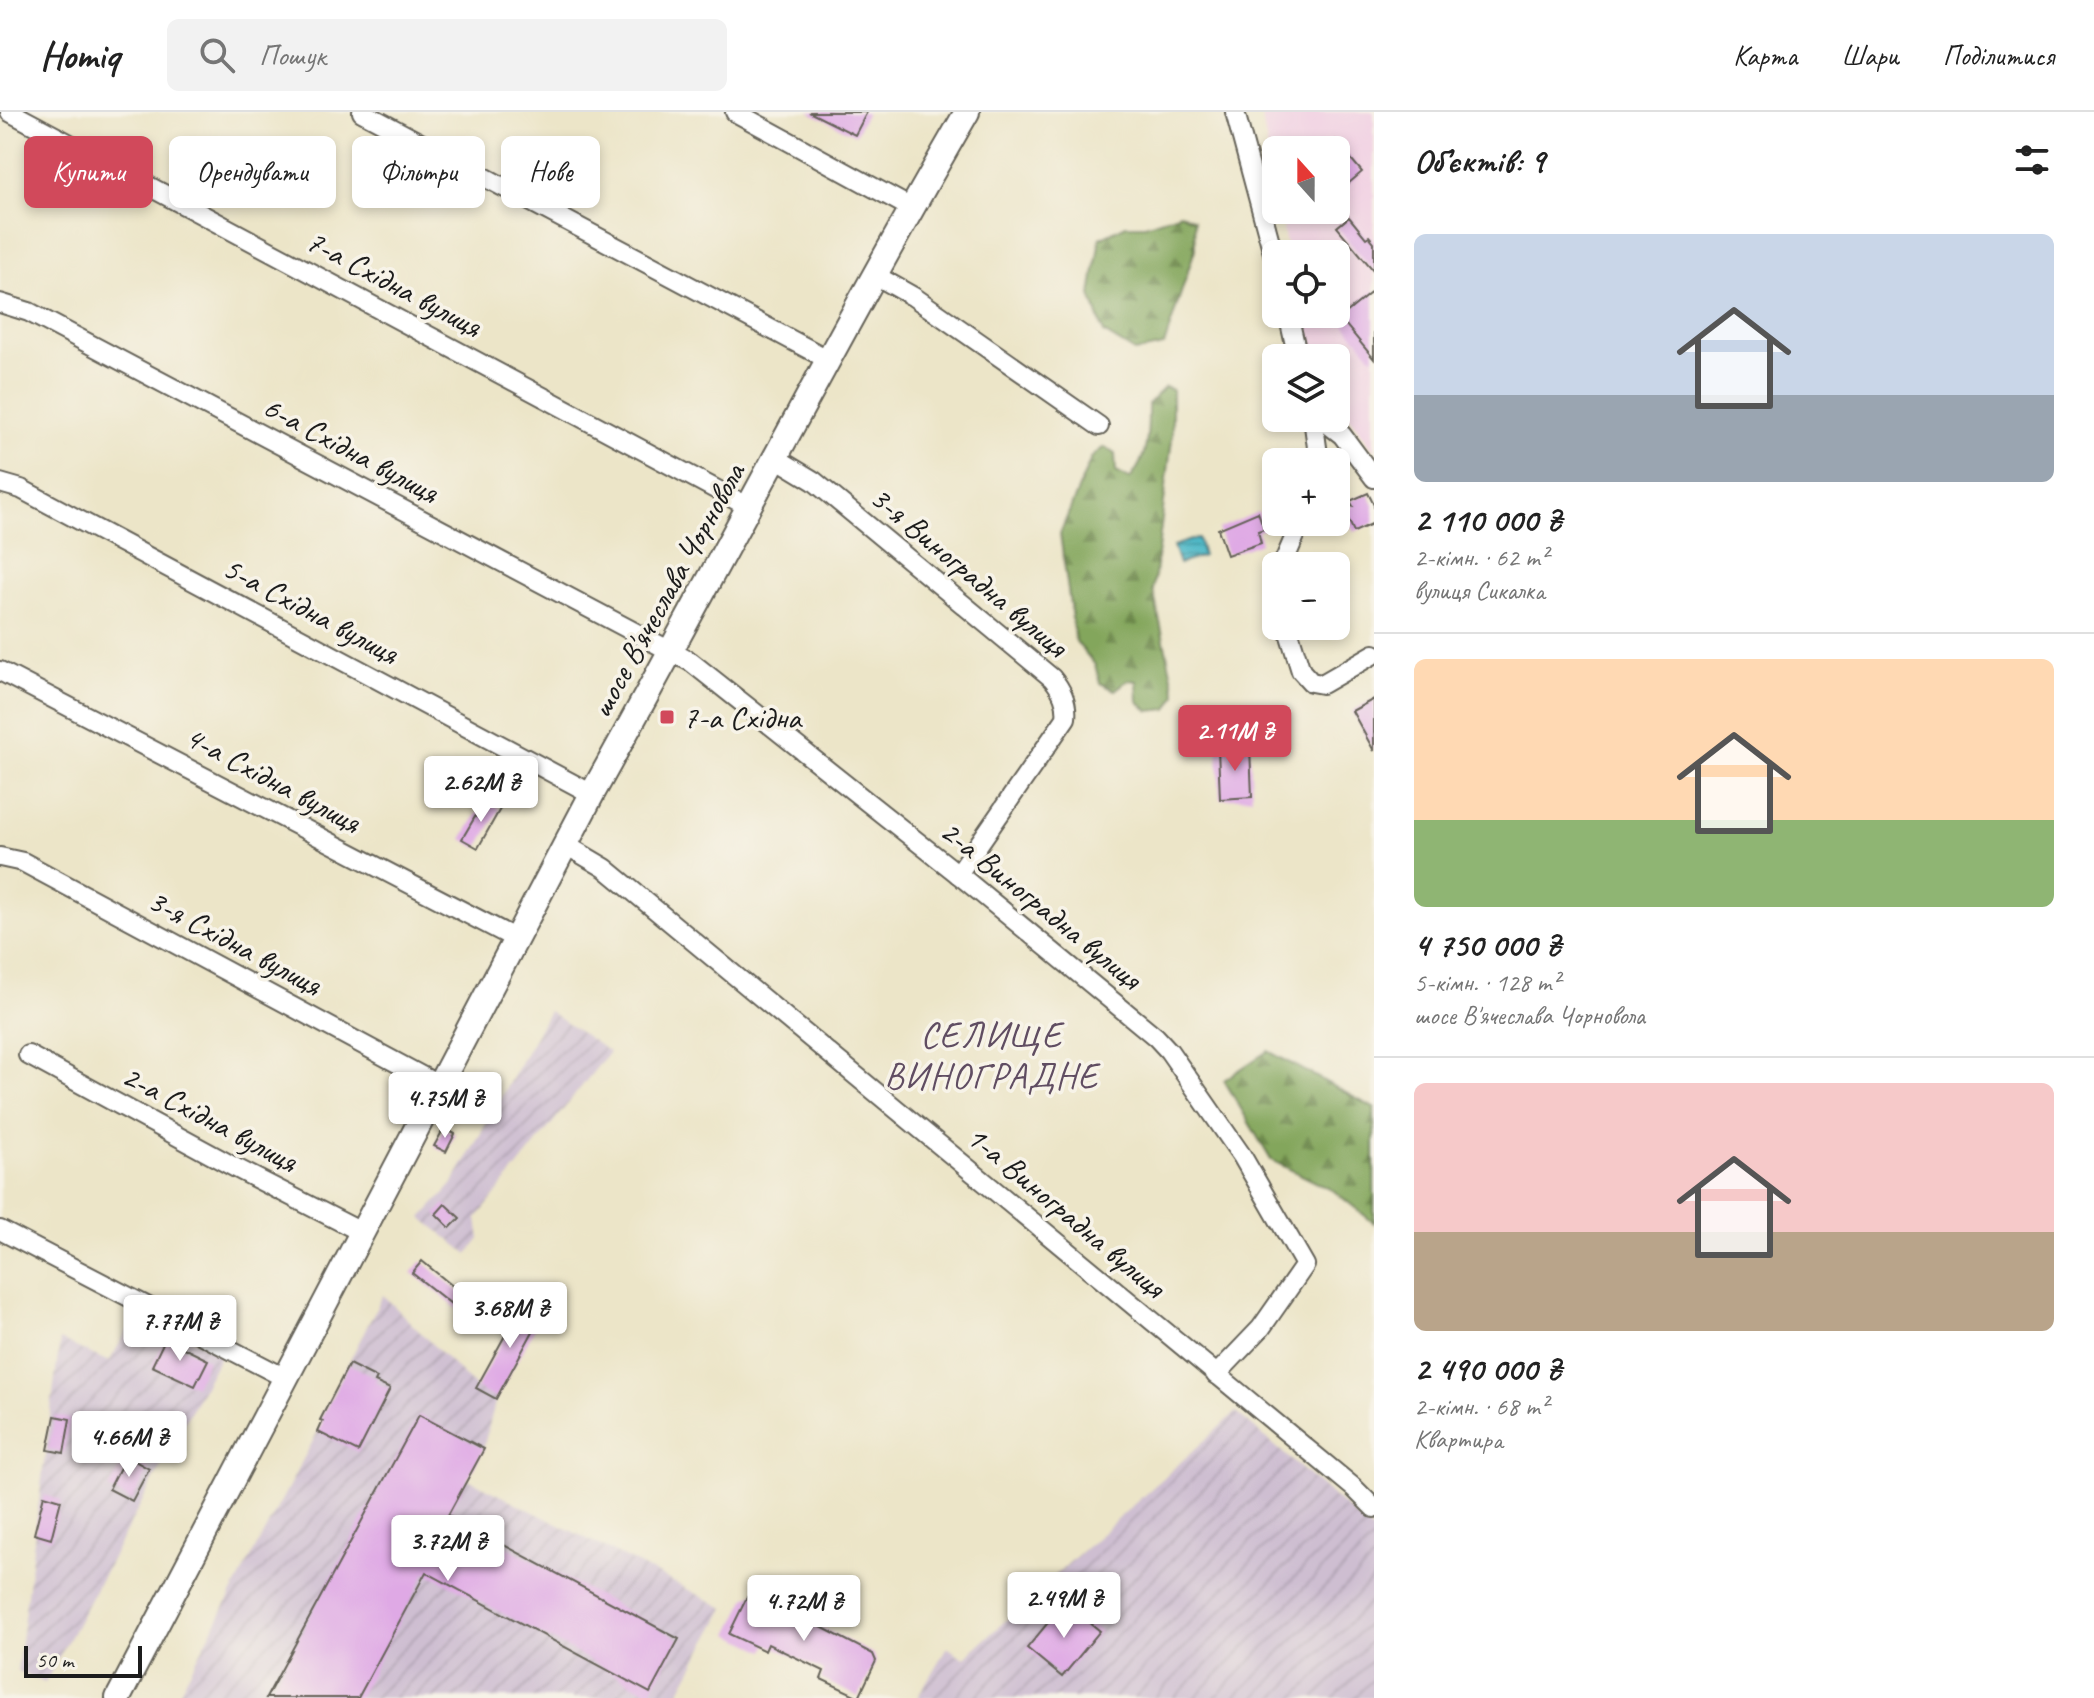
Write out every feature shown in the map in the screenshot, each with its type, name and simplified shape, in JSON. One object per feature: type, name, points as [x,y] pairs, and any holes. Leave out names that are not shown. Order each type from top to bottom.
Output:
[{"type":"main road","name":"шосе В'ячеслава Чорновола","points":[[118,1698],[592,794],[911,208],[967,112]]},
{"type":"street","name":"7-а Східна вулиця","points":[[10,112],[749,507]]},
{"type":"street","points":[[362,112],[829,360]]},
{"type":"street","points":[[735,112],[911,208]]},
{"type":"street","points":[[1235,112],[1270,240]]},
{"type":"street","points":[[875,275],[914,297],[1099,426]]},
{"type":"street","name":"6-а Східна вулиця","points":[[0,303],[29,312],[671,652]]},
{"type":"street","points":[[1338,432],[1374,478]]},
{"type":"street","name":"3-я Виноградна вулиця","points":[[776,458],[814,481],[1052,678],[1060,688],[1067,708],[1066,718],[958,874]]},
{"type":"street","name":"5-а Східна вулиця","points":[[0,483],[21,489],[592,794]]},
{"type":"street","points":[[1291,640],[1301,671],[1311,682],[1322,684],[1374,654]]},
{"type":"street","name":"2-а Виноградна вулиця","points":[[671,652],[709,673],[958,874],[1169,1051],[1242,1156],[1305,1265],[1261,1328],[1216,1375]]},
{"type":"street","name":"4-а Східна вулиця","points":[[0,671],[518,940]]},
{"type":"street","name":"1-а Виноградна вулиця","points":[[566,845],[605,868],[1353,1487],[1374,1508]]},
{"type":"street","name":"3-я Східна вулиця","points":[[0,857],[23,862],[440,1086]]},
{"type":"street","name":"2-а Східна вулиця","points":[[28,1055],[363,1233]]},
{"type":"street","points":[[0,1230],[287,1379]]},
{"type":"shaded area","points":[[1261,112],[1374,112],[1374,450],[1350,417],[1350,344],[1306,344],[1303,328],[1350,328],[1350,240],[1285,240],[1282,224],[1350,224],[1350,136],[1265,136]]},
{"type":"shaded area","points":[[549,1011],[609,1052],[477,1218],[480,1239],[468,1254],[422,1218],[452,1185]]},
{"type":"shaded area","points":[[383,1295],[476,1388],[496,1399],[483,1449],[468,1479],[725,1608],[676,1698],[176,1698],[323,1422],[320,1419]]},
{"type":"shaded area","points":[[138,1312],[221,1354],[45,1683],[17,1671],[60,1340],[109,1362]]},
{"type":"shaded area","points":[[1236,1412],[1374,1532],[1374,1698],[917,1698],[947,1647],[964,1658]]},
{"type":"green space","points":[[1180,213],[1194,220],[1195,249],[1164,346],[1135,352],[1104,333],[1091,295],[1100,238],[1126,225],[1145,225]]},
{"type":"green space","points":[[1165,387],[1172,390],[1172,439],[1153,590],[1176,695],[1168,709],[1149,711],[1138,701],[1137,681],[1128,680],[1115,690],[1100,683],[1095,665],[1075,640],[1060,534],[1091,458],[1104,447],[1115,454],[1116,472],[1130,479],[1141,462],[1146,444],[1148,404]]},
{"type":"green space","points":[[1268,1051],[1374,1108],[1374,1223],[1334,1191],[1271,1160],[1224,1080]]},
{"type":"water","points":[[1198,538],[1203,556],[1179,564],[1173,546]]},
{"type":"building","points":[[809,112],[867,112],[855,135]]},
{"type":"building","points":[[1350,158],[1362,172],[1350,182]]},
{"type":"building","points":[[1350,218],[1366,238],[1369,236],[1374,242],[1374,271],[1350,240],[1337,227],[1350,224]]},
{"type":"building","points":[[1374,290],[1374,359],[1348,328],[1350,310]]},
{"type":"building","points":[[1368,493],[1374,505],[1374,523],[1354,532],[1350,523],[1350,507],[1353,506],[1350,501]]},
{"type":"building","points":[[1258,512],[1262,523],[1262,530],[1258,531],[1261,543],[1227,555],[1218,529]]},
{"type":"building","points":[[1374,699],[1374,751],[1352,711]]},
{"type":"building","points":[[1250,747],[1252,797],[1220,799],[1218,748]]},
{"type":"building","points":[[485,800],[500,809],[478,848],[462,839]]},
{"type":"building","points":[[444,1128],[455,1134],[446,1152],[434,1146]]},
{"type":"building","points":[[445,1204],[460,1218],[450,1228],[436,1214]]},
{"type":"building","points":[[422,1261],[488,1315],[479,1326],[412,1273]]},
{"type":"building","points":[[524,1301],[543,1313],[496,1399],[476,1388]]},
{"type":"building","points":[[165,1339],[208,1360],[195,1386],[152,1366]]},
{"type":"building","points":[[349,1364],[377,1378],[375,1382],[390,1389],[358,1452],[318,1432],[323,1421],[320,1420]]},
{"type":"building","points":[[419,1415],[484,1449],[448,1515],[679,1639],[650,1693],[426,1572],[358,1698],[266,1698]]},
{"type":"building","points":[[55,1416],[70,1419],[64,1453],[48,1450]]},
{"type":"building","points":[[126,1456],[149,1469],[132,1501],[109,1489]]},
{"type":"building","points":[[44,1495],[61,1500],[51,1539],[34,1534]]},
{"type":"building","points":[[756,1593],[873,1654],[876,1661],[859,1697],[821,1679],[824,1671],[768,1644],[765,1651],[729,1634],[747,1597]]},
{"type":"building","points":[[1065,1602],[1100,1631],[1062,1677],[1027,1648]]},
{"type":"place","name":"7-а Східна","points":[[667,717]]},
{"type":"district","name":"СЕЛИЩЕ ВИНОГРАДНЕ","points":[[992,1054]]}]
